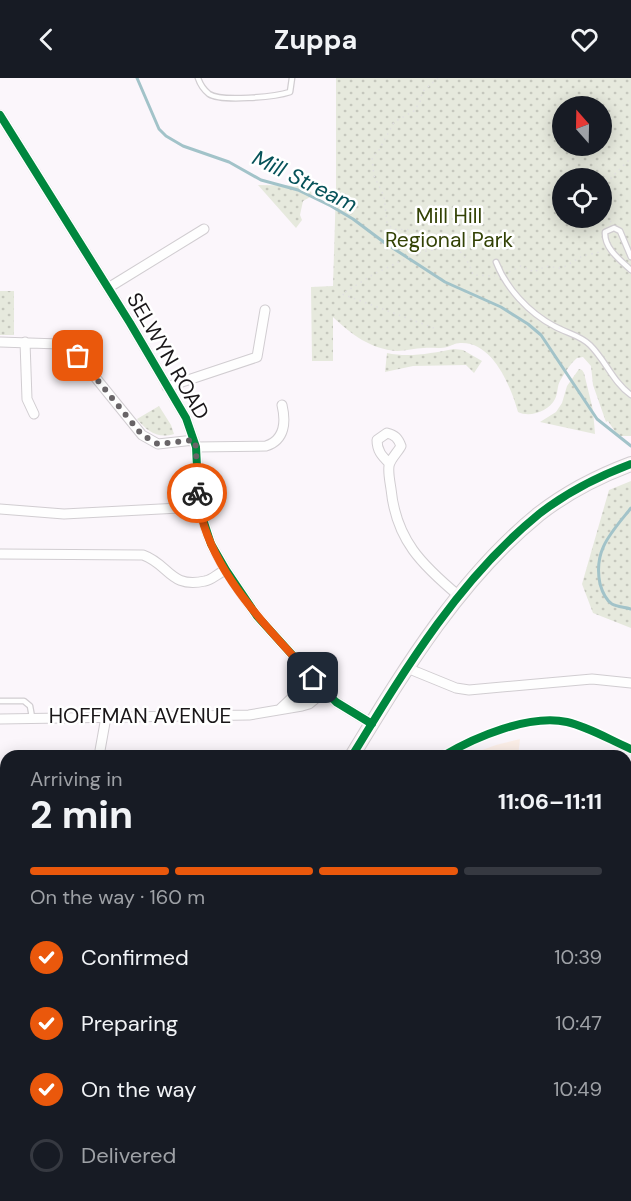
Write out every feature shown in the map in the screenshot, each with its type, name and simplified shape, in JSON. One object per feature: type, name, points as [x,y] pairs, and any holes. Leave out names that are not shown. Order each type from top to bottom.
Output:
[{"type":"street","name":"SELWYN ROAD","points":[[0,115],[186,418],[195,444],[199,507],[211,544],[226,570],[257,616],[325,692],[336,702],[372,724]]},
{"type":"street","points":[[108,288],[204,229]]},
{"type":"street","points":[[167,387],[257,357],[265,310]]},
{"type":"street","points":[[0,342],[58,345],[78,356],[142,435],[158,444],[266,447],[278,440],[284,424],[282,405]]},
{"type":"street","points":[[25,342],[27,399],[34,414]]},
{"type":"street","points":[[389,464],[393,509],[410,547],[423,565],[459,596]]},
{"type":"street","points":[[356,750],[435,624],[513,537],[540,513],[602,476],[631,464]]},
{"type":"street","points":[[0,509],[64,514],[199,507]]},
{"type":"street","points":[[0,554],[143,555],[155,559],[171,577],[191,583],[207,581],[226,570]]},
{"type":"street","points":[[407,668],[456,688],[469,690],[592,679],[631,683]]},
{"type":"street","points":[[280,709],[313,678]]},
{"type":"street","name":"HOFFMAN AVENUE","points":[[0,719],[249,716],[309,704],[325,692]]},
{"type":"street","points":[[100,750],[106,717]]},
{"type":"lane","points":[[198,78],[210,94],[224,97],[279,96],[290,92],[292,78]]},
{"type":"lane","points":[[631,257],[620,231],[614,228],[604,232],[614,254],[631,270]]},
{"type":"lane","points":[[496,262],[512,290],[542,319],[573,333],[592,347],[618,384],[631,396]]},
{"type":"lane","points":[[0,701],[24,701],[30,706],[32,717]]},
{"type":"path","points":[[438,78],[422,92],[421,100],[414,111],[394,122],[378,152],[372,157],[374,176],[384,196],[387,223],[393,229],[422,231],[432,240],[447,241],[468,259],[473,275],[489,277],[521,266],[534,272],[546,266],[559,268],[582,256],[600,252],[609,246]]},
{"type":"path","points":[[612,177],[631,158]]},
{"type":"path","points":[[612,223],[614,228]]},
{"type":"path","points":[[434,328],[342,294],[374,274],[417,253],[453,246]]},
{"type":"shaded area","points":[[520,739],[519,750],[482,750]]},
{"type":"green space","name":"Mill Hill Regional Park","points":[[336,78],[631,78],[631,436],[618,436],[608,421],[606,422],[593,385],[591,366],[583,357],[577,358],[566,371],[552,403],[544,410],[533,414],[518,412],[511,390],[499,367],[482,349],[472,344],[456,343],[441,348],[387,350],[362,340],[333,317],[333,361],[312,361],[311,287],[333,286]]},
{"type":"green space","points":[[258,185],[310,186],[312,196],[303,201],[300,215],[302,220],[296,228]]},
{"type":"green space","points":[[0,291],[14,291],[14,335],[0,335]]},
{"type":"green space","points":[[454,349],[463,350],[482,361],[474,373],[466,365],[413,366],[385,372],[387,353],[412,355]]},
{"type":"green space","points":[[579,369],[584,373],[593,410],[595,434],[540,422],[556,412],[562,403],[567,386]]},
{"type":"green space","points":[[159,406],[174,434],[157,435],[137,419]]},
{"type":"green space","points":[[631,481],[631,628],[593,613],[582,584],[609,490]]},
{"type":"waterway","name":"Mill Stream","points":[[137,78],[159,129],[166,136],[183,146],[229,162],[261,180],[298,190],[331,206],[445,282],[501,307],[528,324],[541,335],[597,419],[631,446]]},
{"type":"waterway","name":"Mill Stream","points":[[631,508],[605,543],[599,561],[601,587],[604,595],[612,604],[631,609]]},
{"type":"cycle path","points":[[0,115],[130,323],[186,418],[196,447],[199,507],[211,544],[226,570],[257,616],[325,691],[336,702],[372,724]]},
{"type":"cycle path","points":[[356,750],[413,658],[483,567],[510,539],[549,506],[583,486],[631,464]]},
{"type":"cycle path","points":[[455,750],[503,729],[536,721],[552,720],[583,727],[631,749]]},
{"type":"way so far","points":[[78,356],[142,435],[158,444],[194,440],[197,493]]},
{"type":"route","points":[[197,493],[211,544],[226,570],[257,616],[313,678]]}]
